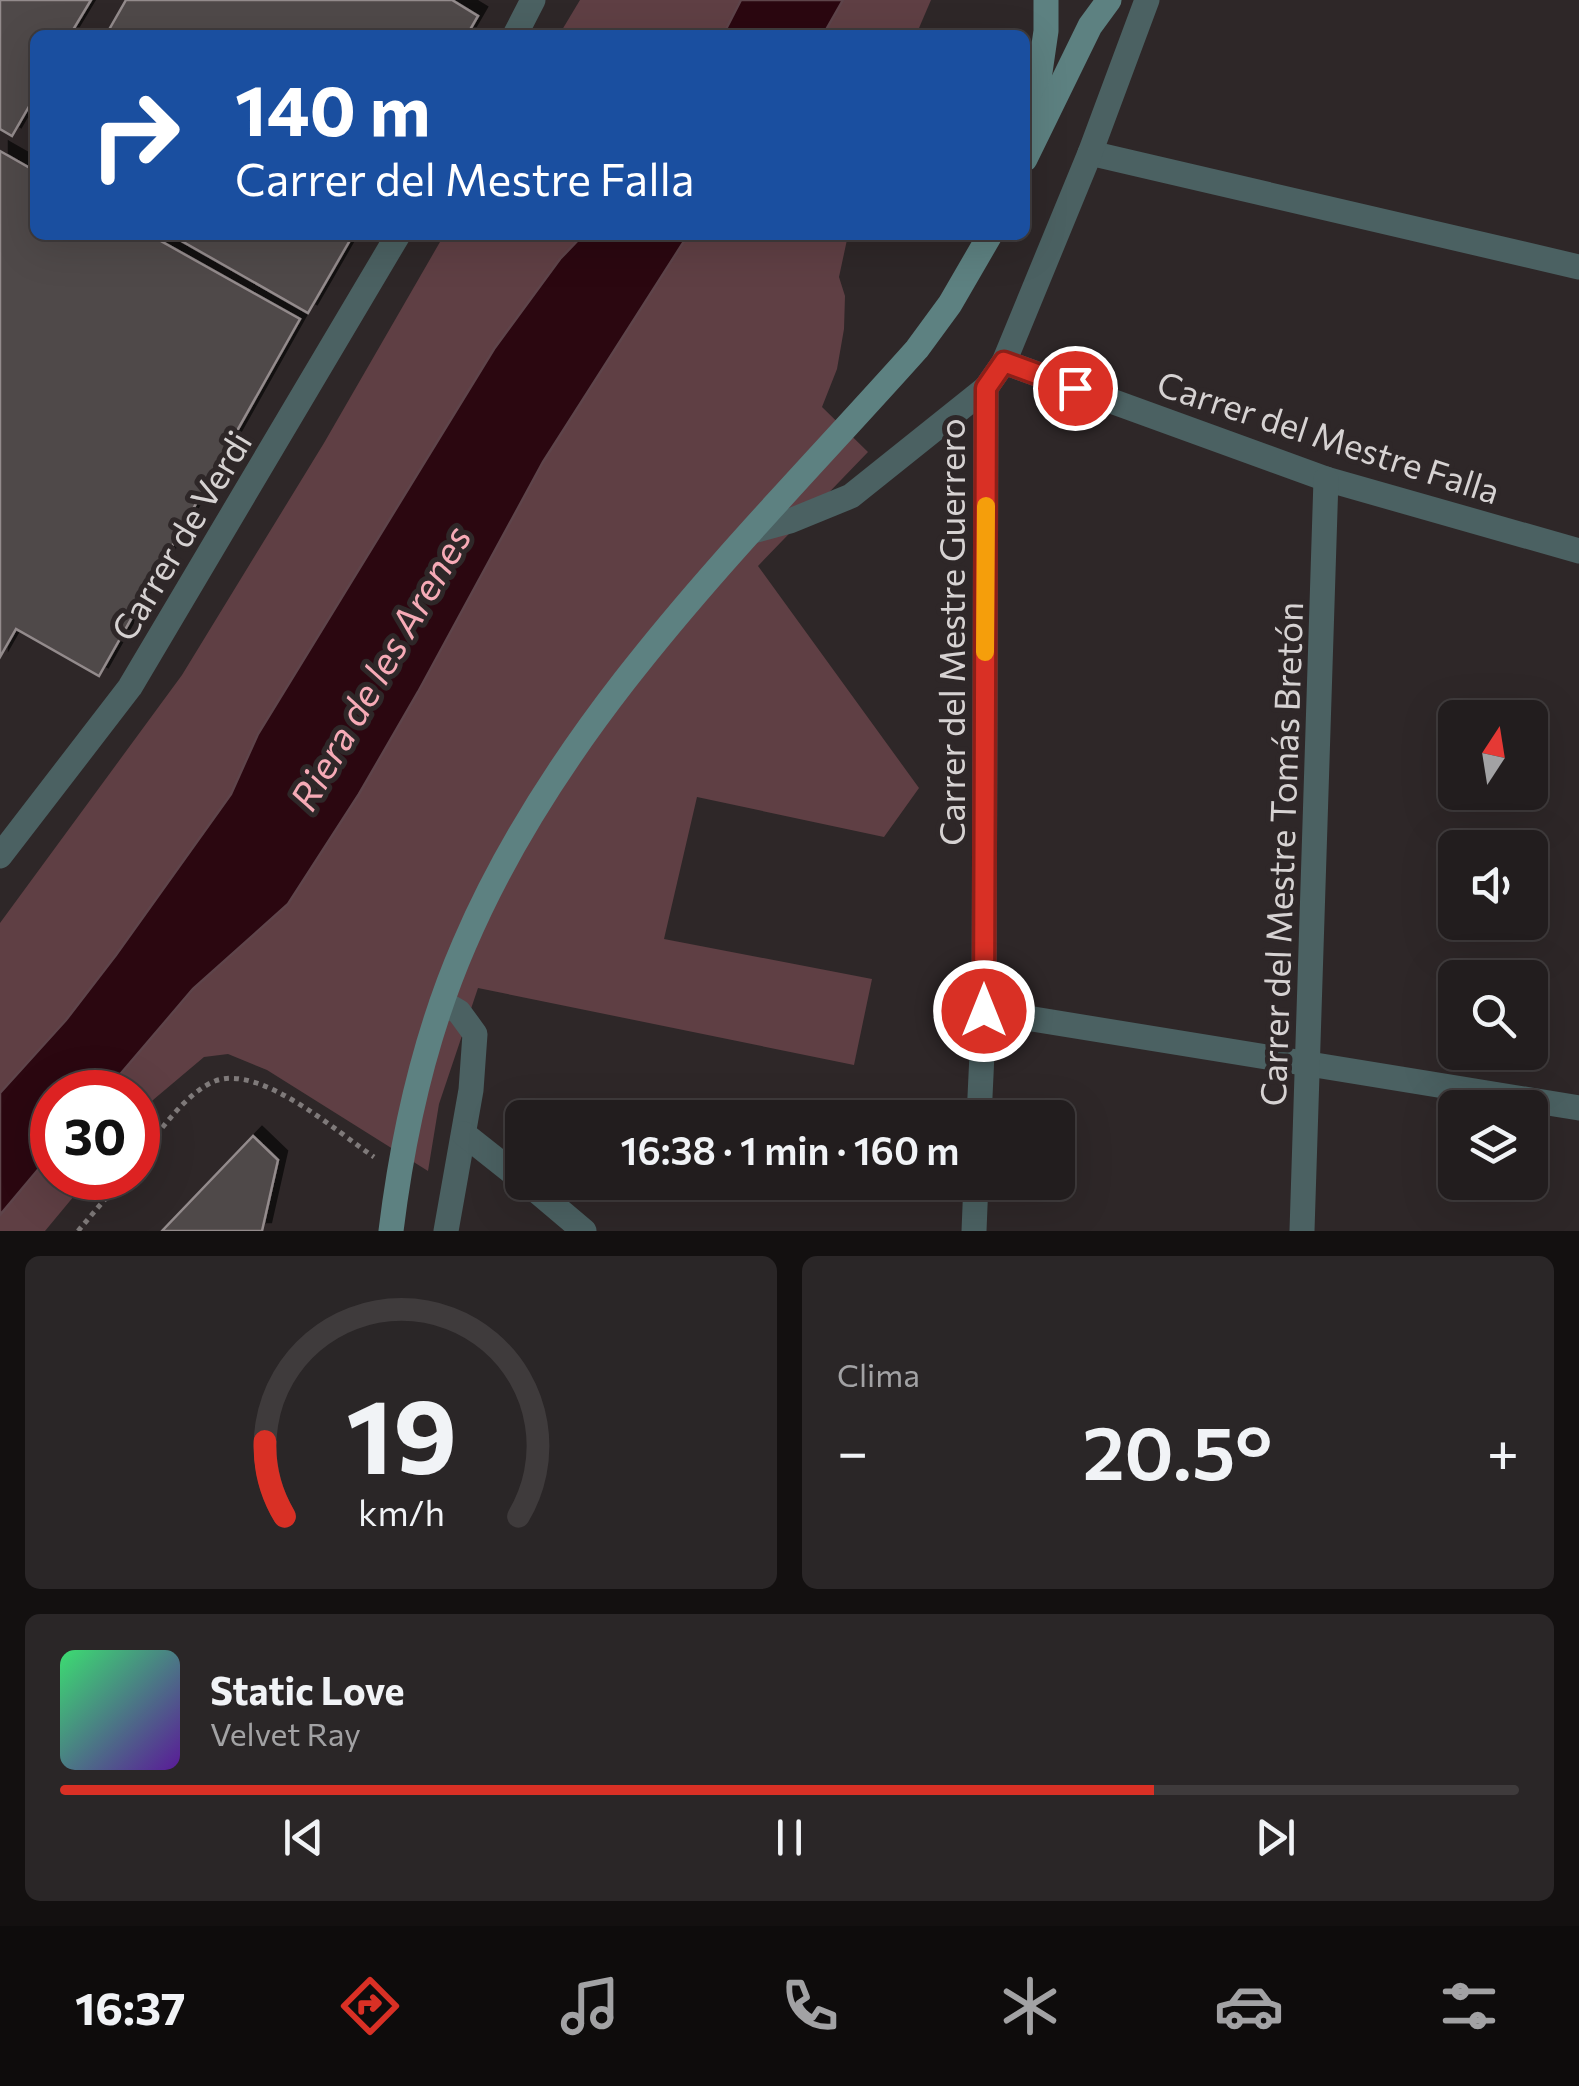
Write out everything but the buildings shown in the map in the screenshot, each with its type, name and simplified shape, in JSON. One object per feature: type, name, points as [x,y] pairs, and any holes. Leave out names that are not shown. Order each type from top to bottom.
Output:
[{"type":"main road","points":[[1030,133],[1043,60],[1046,0]]},
{"type":"main road","points":[[1030,147],[1090,26],[1109,0]]},
{"type":"main road","points":[[391,1231],[426,1054],[442,1002],[494,880],[567,760],[638,662],[917,349],[950,304],[987,240]]},
{"type":"street","points":[[517,30],[532,0]]},
{"type":"street","name":"Carrer del Mestre Guerrero","points":[[980,1100],[984,1011],[986,388],[1004,362],[1147,0]]},
{"type":"street","points":[[1090,152],[1579,267]]},
{"type":"street","name":"Carrer de Verdi","points":[[5,839],[130,688],[395,240]]},
{"type":"street","name":"Carrer del Mestre Falla","points":[[1004,362],[1326,479],[1579,551]]},
{"type":"street","points":[[752,531],[790,521],[850,496],[986,388]]},
{"type":"street","name":"Carrer del Mestre Tomás Bretón","points":[[1302,1231],[1326,479]]},
{"type":"street","points":[[442,1002],[459,1012],[476,1034],[464,1134],[446,1231]]},
{"type":"street","points":[[984,1011],[1579,1108]]},
{"type":"street","points":[[464,1134],[505,1166]]},
{"type":"street","points":[[547,1200],[584,1231]]},
{"type":"street","points":[[974,1231],[975,1200]]},
{"type":"path","points":[[160,1132],[181,1106],[215,1081],[239,1080],[270,1086],[400,1174]]},
{"type":"path","points":[[78,1231],[104,1200]]},
{"type":"shaded area","points":[[580,0],[741,0],[726,30],[562,30]]},
{"type":"shaded area","points":[[843,0],[931,0],[918,30],[826,30]]},
{"type":"shaded area","points":[[441,240],[578,240],[494,350],[258,734],[231,794],[66,1020],[0,1093],[0,923],[182,675],[324,443]]},
{"type":"shaded area","points":[[685,240],[847,240],[839,277],[845,296],[844,329],[837,369],[822,407],[868,452],[758,566],[919,788],[884,837],[697,797],[664,939],[872,979],[854,1065],[478,988],[439,1104],[428,1171],[267,1070],[228,1054],[204,1057],[160,1094],[160,1070],[124,1070],[194,989],[288,904],[359,794],[543,462]]},
{"type":"shaded area","points":[[30,1179],[30,1200],[71,1200],[45,1231],[0,1231],[0,1215]]},
{"type":"water","points":[[741,0],[843,0],[826,30],[726,30]]},
{"type":"water","name":"Riera de les Arenes","points":[[578,240],[685,240],[543,462],[418,692],[359,794],[288,904],[193,989],[124,1070],[30,1070],[30,1179],[0,1215],[0,1093],[66,1020],[231,794],[258,734],[494,349]]},
{"type":"slow traffic","points":[[985,652],[986,506]]},
{"type":"route","points":[[984,1011],[986,388],[1004,362],[1075,388]]}]
